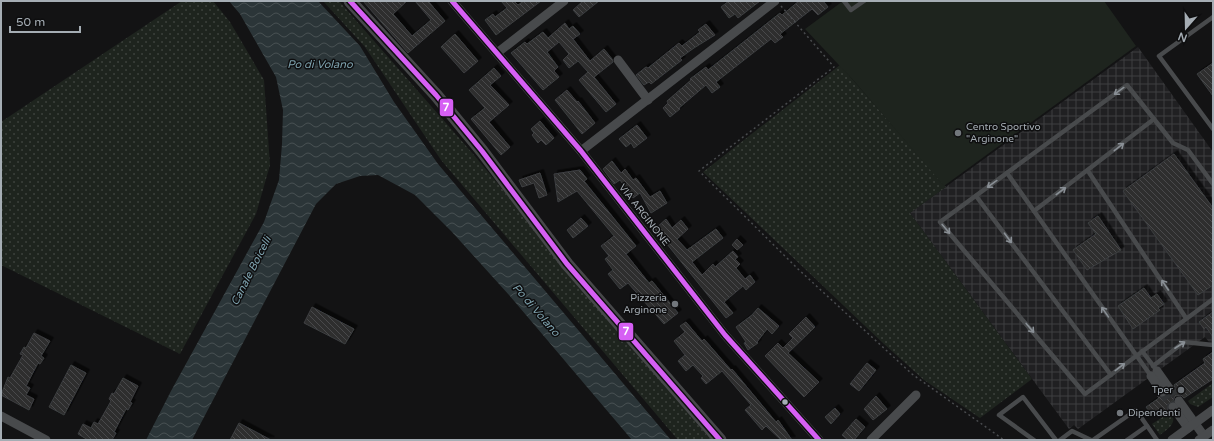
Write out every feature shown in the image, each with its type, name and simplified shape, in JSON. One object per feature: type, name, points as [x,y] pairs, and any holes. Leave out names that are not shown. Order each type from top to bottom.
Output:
[{"type":"main road","points":[[350,1],[472,139],[568,264],[720,440]]},
{"type":"street","name":"VIA ARGINONE","points":[[452,1],[581,151],[725,335],[820,440]]},
{"type":"street","points":[[497,53],[564,1]]},
{"type":"street","points":[[581,151],[776,1]]},
{"type":"street","points":[[618,60],[648,100]]},
{"type":"street","points":[[1154,371],[1166,390]]},
{"type":"street","points":[[871,440],[916,395]]},
{"type":"street","points":[[1176,404],[1201,438],[1213,430]]},
{"type":"street","points":[[1172,440],[1213,410]]},
{"type":"street","points":[[1,416],[46,440]]},
{"type":"lane","points":[[844,1],[852,10],[864,1]]},
{"type":"lane","points":[[1213,17],[1159,56],[1213,129]]},
{"type":"lane","points":[[1213,184],[1188,150],[1173,143],[1128,85],[940,222],[1085,394],[1213,299]]},
{"type":"lane","points":[[1034,211],[1154,119]]},
{"type":"lane","points":[[1088,171],[1186,318]]},
{"type":"lane","points":[[1007,173],[1136,356],[1154,371]]},
{"type":"lane","points":[[976,196],[1110,375]]},
{"type":"lane","points":[[1154,371],[1184,342],[1213,345]]},
{"type":"lane","points":[[1142,351],[1154,371]]},
{"type":"lane","points":[[1034,440],[998,415],[1023,397],[1056,440]]},
{"type":"lane","points":[[1060,440],[1072,431],[1092,440],[1136,410],[1157,440]]},
{"type":"lane","points":[[1128,440],[1147,426]]},
{"type":"path","points":[[776,1],[834,67],[699,171],[798,270],[912,374],[1004,440]]},
{"type":"shaded area","points":[[182,1],[213,1],[230,22],[264,80],[270,165],[256,214],[180,354],[1,265],[1,122]]},
{"type":"shaded area","points":[[323,1],[339,1],[474,155],[711,440],[678,440],[441,160],[365,47]]},
{"type":"shaded area","name":"Centro Sportivo \"Arginone\"","points":[[843,1],[1104,1],[1136,46],[944,186],[854,81],[805,29]]},
{"type":"shaded area","points":[[1138,47],[1213,152],[1213,347],[1205,337],[1078,429],[1074,425],[1069,429],[910,213]]},
{"type":"shaded area","points":[[840,65],[946,187],[910,213],[1032,379],[980,418],[924,380],[703,172]]},
{"type":"shaded area","points":[[1213,383],[1213,397],[1198,407],[1190,404],[1188,401]]},
{"type":"shaded area","points":[[1170,412],[1173,422],[1169,428],[1160,435],[1152,424]]},
{"type":"water","name":"Po di Volano","points":[[229,1],[318,1],[360,46],[394,102],[438,164],[671,440],[632,440],[509,295],[452,232],[415,195],[378,175],[360,176],[336,184],[316,204],[192,440],[146,440],[171,391],[264,222],[279,180],[283,110],[276,77],[240,14]]},
{"type":"building","points":[[363,1],[407,1],[393,14],[412,36],[431,20],[415,1],[428,1],[445,21],[408,53]]},
{"type":"building","points":[[501,1],[514,1],[518,5],[524,1],[541,1],[496,35],[485,20],[493,14],[495,17],[507,8]]},
{"type":"building","points":[[583,1],[599,1],[579,17],[573,10]]},
{"type":"building","points":[[729,1],[760,1],[738,18],[735,14],[729,18],[721,7]]},
{"type":"building","points":[[799,1],[823,1],[828,7],[818,15],[812,9],[780,34],[783,37],[775,43],[771,39],[716,82],[720,87],[712,93],[706,85],[670,117],[663,108],[668,103],[667,101],[691,80],[690,79],[706,67],[708,70],[780,13],[782,15]]},
{"type":"building","points":[[565,23],[569,29],[573,26],[580,34],[573,39],[590,61],[604,49],[612,59],[613,62],[594,77],[616,104],[606,112],[579,80],[588,72],[578,61],[569,68],[563,60],[569,54],[559,42],[547,52],[558,67],[554,71],[559,77],[543,90],[511,53],[525,42],[527,44],[543,32],[548,38]]},
{"type":"building","points":[[706,24],[715,35],[680,58],[682,60],[651,84],[649,82],[644,85],[636,75],[646,67],[648,68],[679,43],[682,46],[700,32],[698,30]]},
{"type":"building","points":[[455,34],[478,61],[464,73],[441,47]]},
{"type":"building","points":[[1213,63],[1213,96],[1197,74]]},
{"type":"building","points":[[494,68],[501,76],[490,85],[509,105],[489,122],[510,147],[501,155],[471,119],[485,108],[469,90]]},
{"type":"building","points":[[567,90],[577,102],[578,101],[595,123],[582,134],[555,100]]},
{"type":"building","points":[[540,121],[554,138],[546,145],[541,140],[538,143],[532,135],[534,133],[531,129]]},
{"type":"building","points":[[637,125],[647,138],[634,148],[631,143],[626,147],[619,139]]},
{"type":"building","points":[[1174,154],[1213,208],[1213,285],[1198,295],[1123,191]]},
{"type":"building","points":[[612,161],[621,173],[625,169],[633,180],[636,178],[650,197],[660,191],[667,203],[651,213],[640,193],[633,198],[620,180],[614,184],[603,169]]},
{"type":"building","points":[[580,170],[587,179],[584,181],[636,246],[626,254],[649,283],[652,281],[678,313],[664,324],[628,283],[620,289],[608,274],[613,270],[605,259],[609,256],[601,246],[614,236],[577,191],[558,202],[554,174]]},
{"type":"building","points":[[540,173],[547,195],[539,198],[534,183],[522,187],[519,180]]},
{"type":"building","points":[[1098,216],[1121,250],[1087,270],[1073,250],[1096,234],[1088,223]]},
{"type":"building","points":[[581,218],[588,226],[573,238],[567,230]]},
{"type":"building","points":[[666,219],[672,228],[681,220],[688,229],[677,239],[687,250],[716,229],[723,238],[692,262],[702,275],[713,264],[715,267],[733,251],[738,257],[735,259],[740,264],[736,268],[745,279],[750,275],[755,282],[746,290],[743,286],[724,302],[733,313],[726,318],[655,229]]},
{"type":"building","points":[[737,239],[743,245],[737,250],[732,245]]},
{"type":"building","points":[[1144,288],[1151,298],[1157,294],[1164,304],[1158,308],[1160,310],[1133,329],[1118,306]]},
{"type":"building","points":[[312,307],[354,329],[345,344],[304,323]]},
{"type":"building","points":[[758,308],[779,326],[772,334],[767,329],[757,342],[758,343],[748,350],[744,343],[746,342],[736,327],[752,315]]},
{"type":"building","points":[[1213,312],[1213,337],[1206,327],[1204,329],[1199,322]]},
{"type":"building","points":[[806,317],[815,327],[788,353],[819,382],[804,397],[765,356],[778,343],[783,348],[793,338],[789,334]]},
{"type":"building","points":[[686,322],[702,341],[704,339],[731,370],[732,369],[776,422],[778,420],[792,440],[781,440],[766,426],[762,430],[745,410],[751,405],[722,371],[706,384],[701,378],[703,376],[693,365],[686,371],[678,361],[685,355],[674,341],[685,332],[680,326]]},
{"type":"building","points":[[34,333],[50,341],[41,356],[44,358],[40,364],[38,363],[26,386],[30,388],[26,395],[34,399],[29,410],[1,395],[8,377],[10,378],[23,355],[20,354],[24,347],[26,348]]},
{"type":"building","name":"Tper","points":[[1213,352],[1213,379],[1184,398],[1181,395],[1175,396],[1173,401],[1168,404],[1168,412],[1160,417],[1156,411],[1151,414],[1146,407],[1159,398],[1157,396],[1163,398],[1168,394],[1173,393],[1175,388],[1174,385],[1205,363],[1203,359]]},
{"type":"building","points":[[867,363],[876,370],[859,391],[850,384]]},
{"type":"building","points":[[71,365],[86,373],[64,415],[49,407]]},
{"type":"building","points":[[123,378],[138,386],[130,402],[132,403],[128,410],[126,409],[114,432],[116,433],[112,440],[88,440],[78,434],[83,424],[91,428],[94,422],[98,424],[111,401],[109,399],[112,393],[114,394]]},
{"type":"building","points":[[876,396],[887,409],[873,420],[864,409]]},
{"type":"building","points":[[835,408],[840,414],[831,424],[825,417]]},
{"type":"building","points":[[856,419],[865,427],[854,440],[848,440],[842,435]]},
{"type":"building","points":[[239,423],[271,440],[230,440]]},
{"type":"tunnel","points":[[1169,388],[1179,401]]},
{"type":"tunnel","points":[[1162,392],[1173,407]]},
{"type":"transit line","name":"7","points":[[350,1],[436,95],[482,151],[567,264],[720,440]]},
{"type":"transit line","name":"7","points":[[452,1],[581,151],[725,335],[819,440]]},
{"type":"place","name":"Centro Sportivo \"Arginone\"","points":[[958,133]]},
{"type":"place","name":"Pizzeria Arginone","points":[[675,304]]},
{"type":"place","name":"Tper","points":[[1181,390]]},
{"type":"place","name":"Dipendenti","points":[[1120,413]]},
{"type":"water label","name":"Canale Boicelli","points":[[251,271]]}]
